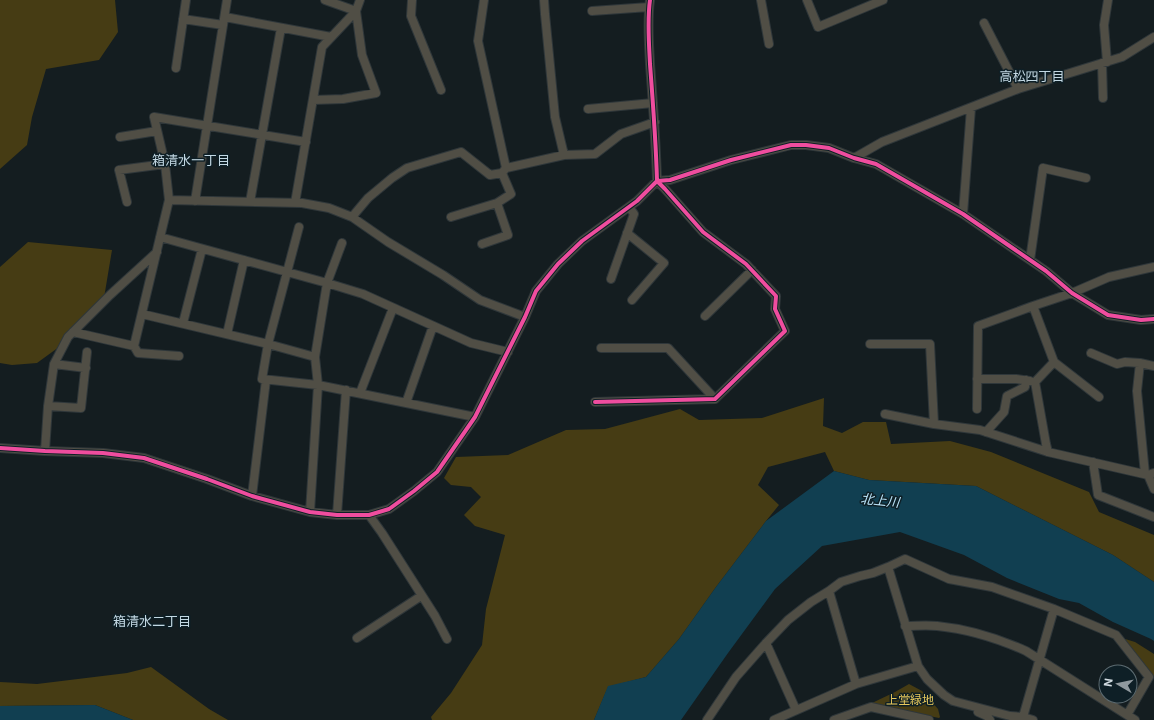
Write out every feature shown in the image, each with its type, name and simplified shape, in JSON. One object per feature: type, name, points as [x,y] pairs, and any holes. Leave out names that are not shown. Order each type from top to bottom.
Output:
[{"type":"street","points":[[176,68],[186,0]]},
{"type":"street","points":[[195,201],[227,0]]},
{"type":"street","points":[[325,0],[356,11]]},
{"type":"street","points":[[295,204],[322,47],[356,11],[360,0]]},
{"type":"street","points":[[412,0],[411,16],[441,90]]},
{"type":"street","points":[[451,217],[497,203],[511,194],[504,170],[478,41],[484,0]]},
{"type":"street","points":[[544,0],[555,117],[564,155]]},
{"type":"street","points":[[762,0],[769,44]]},
{"type":"street","points":[[807,0],[818,27],[883,0]]},
{"type":"street","points":[[1103,98],[1104,25],[1108,0]]},
{"type":"street","points":[[592,11],[649,4],[648,30],[652,104],[655,122],[657,181],[703,232],[746,264],[776,296],[775,309],[785,331],[715,399],[595,402]]},
{"type":"street","points":[[313,100],[343,99],[376,93],[362,55],[356,11]]},
{"type":"street","points":[[183,19],[224,21],[281,28],[331,37]]},
{"type":"street","points":[[984,23],[1018,89]]},
{"type":"street","points":[[250,202],[281,28]]},
{"type":"street","points":[[854,158],[882,142],[1018,89],[1122,57],[1154,37]]},
{"type":"street","points":[[588,110],[652,104]]},
{"type":"street","points":[[963,214],[971,108]]},
{"type":"street","points":[[179,356],[138,353],[134,346],[169,200],[166,164],[154,117],[306,142]]},
{"type":"street","points":[[352,217],[368,198],[407,168],[461,152],[490,175],[564,155],[594,154],[621,134],[655,122]]},
{"type":"street","points":[[120,138],[157,132]]},
{"type":"street","points":[[0,448],[103,453],[144,458],[208,479],[252,496],[310,512],[337,515],[369,515],[389,508],[414,491],[437,472],[475,416],[508,352],[536,291],[558,264],[582,241],[637,201],[657,181],[670,180],[731,160],[791,145],[829,148],[854,158],[876,164],[963,214],[1046,271],[1072,293],[1108,315],[1142,320],[1154,319]]},
{"type":"street","points":[[127,202],[119,170],[166,164]]},
{"type":"street","points":[[1030,260],[1043,168],[1086,178]]},
{"type":"street","points":[[169,200],[302,203],[329,208],[352,217],[388,242],[443,275],[480,300],[525,317]]},
{"type":"street","points":[[482,244],[508,235],[497,203]]},
{"type":"street","points":[[612,279],[634,214],[629,207]]},
{"type":"street","points":[[299,227],[268,344],[262,380],[318,385],[475,416]]},
{"type":"street","points":[[627,233],[664,263],[632,300]]},
{"type":"street","points":[[160,237],[363,294],[471,344],[508,352]]},
{"type":"street","points":[[310,512],[318,385],[315,357],[327,283],[342,243]]},
{"type":"street","points":[[183,323],[202,249]]},
{"type":"street","points":[[45,451],[48,406],[54,364],[68,337],[157,252]]},
{"type":"street","points":[[227,334],[244,260]]},
{"type":"street","points":[[977,409],[978,326],[1072,293],[1109,277],[1154,267]]},
{"type":"street","points":[[705,316],[752,270]]},
{"type":"street","points":[[1033,306],[1054,362],[1099,397]]},
{"type":"street","points":[[360,393],[393,308]]},
{"type":"street","points":[[142,314],[268,344],[315,357]]},
{"type":"street","points":[[406,402],[433,326]]},
{"type":"street","points":[[73,332],[134,346]]},
{"type":"street","points":[[870,344],[930,344],[934,424]]},
{"type":"street","points":[[601,348],[668,348],[715,399]]},
{"type":"street","points":[[48,406],[81,408],[88,352]]},
{"type":"street","points":[[1091,353],[1117,364],[1125,362],[1154,366]]},
{"type":"street","points":[[986,432],[1004,412],[1007,396],[1025,387],[1030,381],[1054,362]]},
{"type":"street","points":[[1140,363],[1137,391],[1149,474],[1154,489]]},
{"type":"street","points":[[54,364],[86,368]]},
{"type":"street","points":[[977,379],[1016,379],[1030,381]]},
{"type":"street","points":[[252,496],[266,380]]},
{"type":"street","points":[[1030,381],[1048,452]]},
{"type":"street","points":[[337,515],[346,390]]},
{"type":"street","points":[[885,414],[934,424],[980,430],[1048,452],[1149,474]]},
{"type":"street","points":[[1093,462],[1098,495],[1154,517]]},
{"type":"street","points":[[369,515],[382,532],[435,616],[447,639]]},
{"type":"street","points":[[707,720],[736,677],[788,620],[811,602],[841,582],[874,573],[905,560],[949,578],[992,587],[1054,609],[1116,635],[1149,677],[1126,715]]},
{"type":"street","points":[[888,567],[918,666],[927,679],[944,695],[953,701],[1010,716],[1033,720]]},
{"type":"street","points":[[829,591],[856,684]]},
{"type":"street","points":[[357,638],[421,596]]},
{"type":"street","points":[[1022,717],[1054,609]]},
{"type":"street","points":[[905,626],[936,625],[971,631],[1010,644],[1026,651],[1135,720]]},
{"type":"street","points":[[766,643],[796,710]]},
{"type":"street","points":[[774,720],[856,684],[918,666]]},
{"type":"street","points":[[965,705],[987,716],[990,720]]},
{"type":"street","points":[[834,720],[871,706],[890,716],[929,720]]},
{"type":"green space","points":[[0,0],[115,0],[118,32],[99,60],[46,69],[32,117],[27,145],[0,169]]},
{"type":"green space","points":[[28,242],[112,250],[104,298],[59,347],[37,363],[12,365],[0,363],[0,267]]},
{"type":"green space","points":[[824,398],[823,426],[842,433],[863,422],[886,422],[891,444],[950,441],[991,452],[1089,492],[1099,512],[1154,535],[1154,582],[1113,555],[976,486],[869,480],[834,471],[825,452],[768,467],[758,485],[779,505],[716,587],[679,639],[646,677],[608,687],[594,720],[432,720],[431,717],[451,693],[482,645],[486,609],[505,535],[475,526],[464,515],[481,497],[471,487],[451,485],[444,478],[456,457],[508,455],[566,430],[605,429],[680,409],[699,420],[762,418]]},
{"type":"green space","points":[[1122,638],[1135,642],[1154,654],[1154,678]]},
{"type":"green space","points":[[151,667],[209,709],[228,720],[133,720],[95,705],[0,706],[0,682],[37,684],[127,673]]},
{"type":"green space","name":"上堂緑地","points":[[909,684],[922,691],[938,709],[939,718],[872,703]]},
{"type":"water","name":"北上川","points":[[834,471],[869,480],[976,486],[1113,555],[1154,582],[1154,641],[1113,622],[1079,603],[1059,599],[1007,578],[964,555],[900,532],[822,546],[775,589],[681,720],[594,720],[608,686],[646,677],[679,639],[766,521]]},
{"type":"water","points":[[95,705],[133,720],[0,720],[0,706]]},
{"type":"cycle path","points":[[595,402],[715,399],[785,331],[775,309],[776,296],[746,264],[703,232],[657,181],[649,40],[650,0]]},
{"type":"cycle path","points":[[0,448],[103,453],[144,458],[252,496],[310,512],[337,515],[369,515],[389,509],[437,472],[475,417],[525,317],[536,291],[558,264],[582,241],[637,201],[657,181],[670,180],[731,160],[791,145],[829,148],[854,158],[876,164],[963,214],[1046,271],[1072,293],[1108,315],[1141,320],[1154,319]]},
{"type":"district","name":"高松四丁目","points":[[1032,76]]},
{"type":"district","name":"箱清水一丁目","points":[[191,160]]},
{"type":"district","name":"箱清水二丁目","points":[[152,621]]}]
